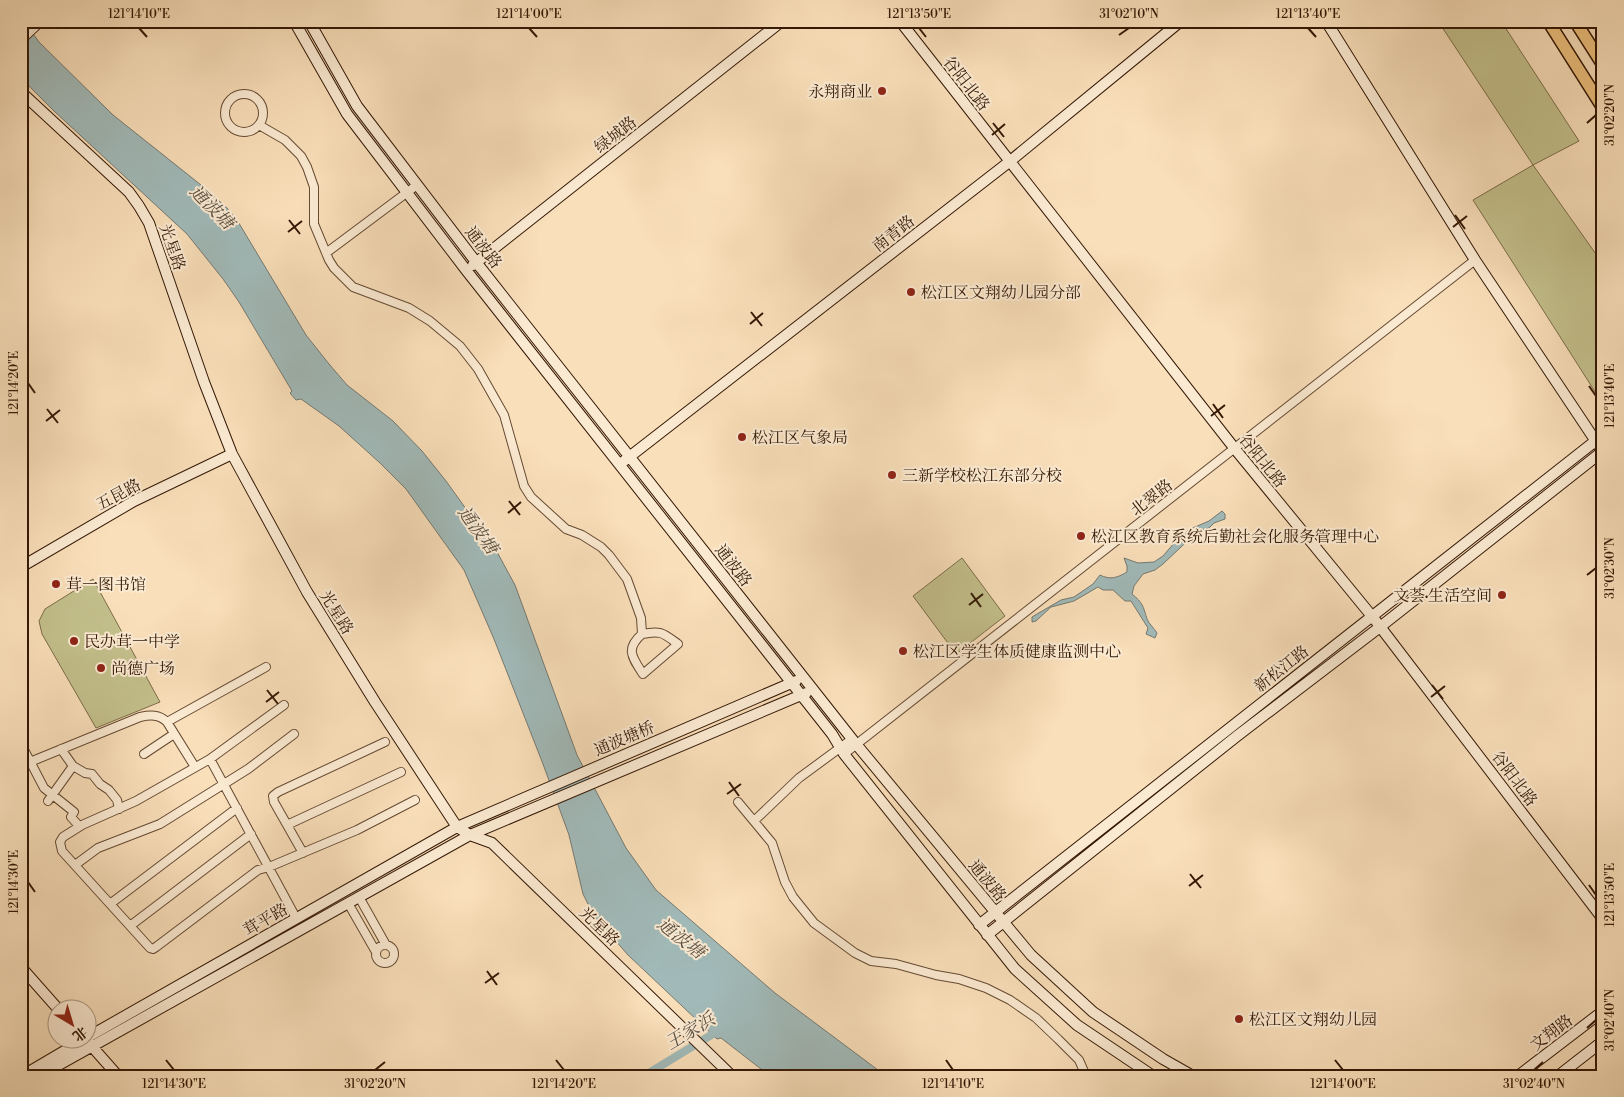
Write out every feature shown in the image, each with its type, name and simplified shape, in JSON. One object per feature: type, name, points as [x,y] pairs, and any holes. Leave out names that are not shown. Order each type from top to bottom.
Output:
[{"type":"main road","points":[[21,28],[28,21]]},
{"type":"main road","points":[[21,39],[40,21]]},
{"type":"main road","name":"通波路","points":[[294,21],[347,114],[466,270],[832,734],[842,751],[987,935],[1015,969],[1077,1025],[1153,1076]]},
{"type":"main road","name":"通波路","points":[[309,21],[357,106],[476,262],[813,690],[1003,922],[1031,955],[1093,1012],[1192,1076]]},
{"type":"main road","name":"绿城路","points":[[466,270],[782,21]]},
{"type":"main road","name":"谷阳北路","points":[[900,21],[1235,449],[1380,627],[1603,919]]},
{"type":"main road","name":"南青路","points":[[619,464],[1009,162],[1181,21]]},
{"type":"main road","points":[[1326,21],[1475,260],[1599,438],[1603,451]]},
{"type":"main road","points":[[1548,21],[1603,108]]},
{"type":"main road","points":[[1575,21],[1603,65]]},
{"type":"main road","name":"光星路","points":[[21,92],[129,192],[139,206],[149,223],[204,382],[232,454],[307,592],[375,702],[457,826],[470,835],[492,843],[732,1076]]},
{"type":"main road","name":"新松江路","points":[[979,925],[1599,438]]},
{"type":"main road","name":"新松江路","points":[[987,935],[1237,736],[1380,627],[1603,451]]},
{"type":"main road","name":"五昆路","points":[[21,567],[134,501],[232,454]]},
{"type":"main road","name":"通波塘桥","points":[[457,826],[804,678]]},
{"type":"main road","points":[[98,1034],[360,897],[470,835],[813,690]]},
{"type":"main road","name":"茸平路","points":[[98,1034],[457,826]]},
{"type":"main road","points":[[21,967],[50,1000]]},
{"type":"main road","name":"文翔路","points":[[1518,1076],[1603,1011]]},
{"type":"main road","points":[[1558,1076],[1603,1041]]},
{"type":"main road","name":"茸平路","points":[[22,1076],[69,1050]]},
{"type":"main road","points":[[39,1076],[74,1050]]},
{"type":"main road","points":[[96,1050],[118,1076]]},
{"type":"street","points":[[249,94],[255,97],[260,101],[263,113],[259,125],[248,132],[236,130],[230,126],[225,115],[227,103],[237,95],[249,94]]},
{"type":"street","points":[[259,125],[286,140],[301,156],[307,167],[314,187],[314,224],[334,268],[353,287],[420,315],[460,346],[478,370],[504,415],[524,486],[531,497],[566,529],[582,535],[601,547],[627,579],[641,618],[642,634],[633,644],[631,651],[635,662],[643,674],[678,644],[664,633],[656,631],[642,634]]},
{"type":"street","points":[[326,253],[417,184]]},
{"type":"street","name":"北翠路","points":[[754,821],[799,778],[842,751],[1235,449],[1475,260]]},
{"type":"street","points":[[166,722],[266,667]]},
{"type":"street","points":[[284,705],[210,759],[136,801],[79,826],[63,837],[60,842],[62,851],[150,948],[153,949],[258,870],[357,830],[415,800]]},
{"type":"street","points":[[30,762],[140,716],[156,716],[166,722],[195,766]]},
{"type":"street","points":[[144,754],[174,734]]},
{"type":"street","points":[[75,865],[98,848],[160,824],[248,769],[294,734]]},
{"type":"street","points":[[303,853],[274,802],[274,796],[278,792],[385,742]]},
{"type":"street","points":[[21,744],[50,798],[74,812],[70,817],[79,826]]},
{"type":"street","points":[[61,749],[73,766],[96,778],[114,796],[119,809]]},
{"type":"street","points":[[210,759],[296,918]]},
{"type":"street","points":[[50,798],[73,766]]},
{"type":"street","points":[[288,825],[401,772]]},
{"type":"street","points":[[738,802],[772,843],[785,882],[793,897],[814,923],[855,953],[871,961],[896,964],[959,979],[986,988],[1010,1000],[1036,1018],[1058,1038],[1079,1060],[1086,1076]]},
{"type":"street","points":[[110,904],[237,808]]},
{"type":"street","points":[[130,926],[251,834]]},
{"type":"street","points":[[348,903],[376,952],[378,961],[384,964],[390,962],[394,957],[394,950],[386,945],[360,897]]},
{"type":"street","points":[[376,952],[381,946],[386,945]]},
{"type":"shaded area","points":[[1438,21],[1501,21],[1579,141],[1533,165]]},
{"type":"shaded area","points":[[1533,165],[1603,264],[1603,395],[1599,398],[1473,200]]},
{"type":"shaded area","points":[[962,558],[1005,616],[956,654],[913,596]]},
{"type":"shaded area","name":"尚德广场","points":[[93,579],[160,702],[96,728],[42,634],[39,621],[45,609]]},
{"type":"water","name":"通波塘","points":[[21,21],[24,21],[39,42],[113,115],[227,208],[237,220],[306,335],[329,364],[347,385],[393,421],[422,451],[446,481],[497,552],[515,585],[577,755],[626,848],[656,890],[775,993],[886,1076],[770,1076],[721,1038],[717,1039],[628,955],[594,916],[583,894],[569,835],[543,764],[494,639],[464,570],[406,489],[339,426],[301,399],[296,400],[290,393],[292,391],[239,302],[187,234],[21,78]]},
{"type":"water","points":[[1222,511],[1225,514],[1225,519],[1214,523],[1209,528],[1198,531],[1163,564],[1155,570],[1143,574],[1134,586],[1132,594],[1141,602],[1148,621],[1157,633],[1155,638],[1146,634],[1148,628],[1131,601],[1125,601],[1113,590],[1103,590],[1098,587],[1074,601],[1051,607],[1036,621],[1032,622],[1032,617],[1061,600],[1074,597],[1093,584],[1100,575],[1114,578],[1127,572],[1124,558],[1138,563],[1154,562],[1163,556],[1188,530],[1209,521]]},
{"type":"waterway","name":"王家浜","points":[[644,1076],[721,1029]]},
{"type":"place","name":"永翔商业","points":[[882,91]]},
{"type":"place","name":"松江区文翔幼儿园分部","points":[[911,292]]},
{"type":"place","name":"松江区气象局","points":[[742,437]]},
{"type":"place","name":"三新学校松江东部分校","points":[[892,475]]},
{"type":"place","name":"松江区教育系统后勤社会化服务管理中心","points":[[1081,536]]},
{"type":"place","name":"茸一图书馆","points":[[56,584]]},
{"type":"place","name":"文荟·生活空间","points":[[1502,595]]},
{"type":"place","name":"民办茸一中学","points":[[74,641]]},
{"type":"place","name":"松江区学生体质健康监测中心","points":[[903,651]]},
{"type":"place","name":"尚德广场","points":[[101,668]]},
{"type":"place","name":"松江区文翔幼儿园","points":[[1239,1019]]}]
